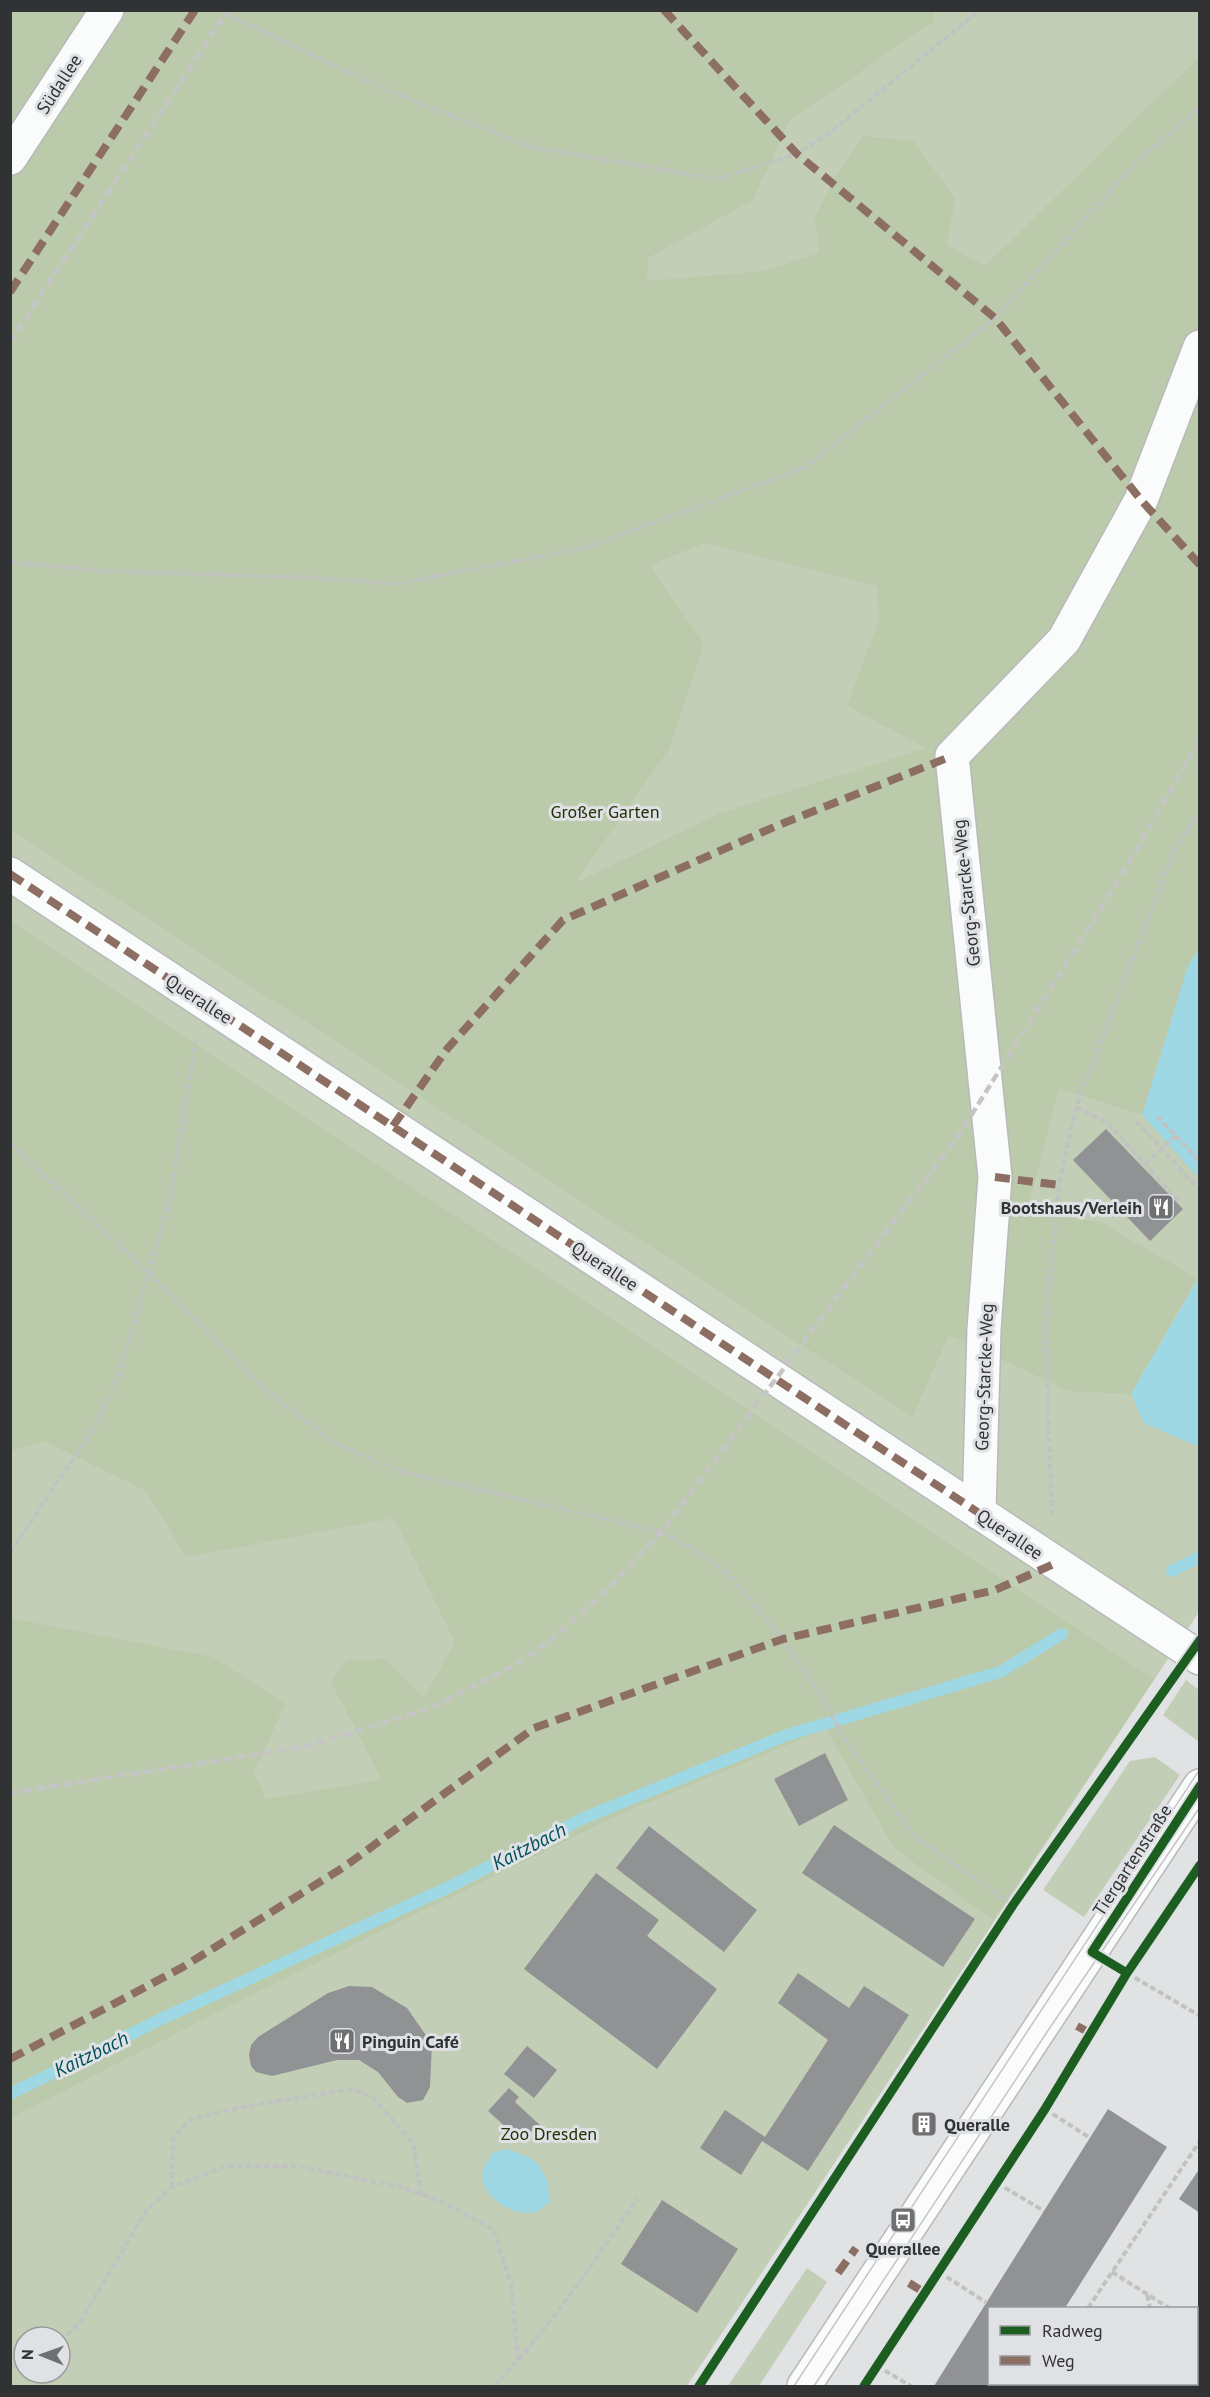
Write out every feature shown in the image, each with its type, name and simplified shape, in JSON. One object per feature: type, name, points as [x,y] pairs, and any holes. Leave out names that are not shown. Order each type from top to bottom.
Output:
[{"type":"street","name":"Südallee","points":[[10,158],[107,10]]},
{"type":"street","name":"Georg-Starcke-Weg","points":[[979,1513],[984,1329],[995,1177],[952,756],[1064,640],[1141,500],[1200,347]]},
{"type":"street","name":"Querallee","points":[[10,874],[1054,1564],[1200,1658]]},
{"type":"street","name":"Tiergartenstraße","points":[[804,2386],[1200,1786]]},
{"type":"path","points":[[218,10],[388,91],[531,147],[718,179],[797,154],[832,131],[980,10]]},
{"type":"path","points":[[10,561],[106,571],[319,578],[396,584],[581,549],[804,468],[995,318],[1141,157],[1200,108]]},
{"type":"path","points":[[1054,1564],[1045,1329],[1059,1185],[1076,1107],[1175,848],[1200,811]]},
{"type":"path","points":[[10,1553],[95,1426],[119,1375],[170,1199],[202,1001]]},
{"type":"path","points":[[1076,1107],[1107,1122],[1180,1203]]},
{"type":"path","points":[[1156,1115],[1199,1160]]},
{"type":"path","points":[[1136,1121],[1159,1149],[1200,1190]]},
{"type":"path","points":[[1145,1164],[1159,1149],[1176,1137]]},
{"type":"path","points":[[10,1143],[150,1274],[261,1386],[333,1442],[399,1471],[661,1532],[691,1548],[728,1574],[783,1639],[821,1696],[843,1736],[915,1837],[1013,1905]]},
{"type":"path","points":[[1092,1952],[1200,2016]]},
{"type":"path","points":[[172,2187],[173,2138],[190,2119],[247,2106],[353,2089],[373,2098],[413,2143],[420,2194]]},
{"type":"path","points":[[1045,2109],[1090,2138]]},
{"type":"path","points":[[1089,2307],[1200,2141]]},
{"type":"path","points":[[72,2330],[79,2324],[147,2209],[172,2187],[227,2166],[297,2166],[346,2175],[420,2194],[442,2202],[493,2229],[511,2284],[518,2361]]},
{"type":"path","points":[[997,2183],[1044,2211]]},
{"type":"path","points":[[494,2386],[518,2361],[568,2298],[638,2198]]},
{"type":"path","points":[[939,2272],[987,2303]]},
{"type":"path","points":[[1112,2272],[1167,2307]]},
{"type":"path","points":[[1147,2294],[1150,2307]]},
{"type":"path","points":[[878,2366],[911,2386]]},
{"type":"green space","points":[[10,11],[933,11],[934,21],[789,121],[753,200],[648,258],[647,281],[764,271],[819,253],[815,218],[836,175],[863,136],[913,141],[955,198],[947,245],[985,266],[1199,57],[1199,948],[1188,966],[1142,1115],[1059,1088],[1027,1212],[1100,1222],[1197,1278],[1131,1394],[1069,1391],[949,1335],[912,1417],[11,830]],"holes":[[[705,543],[877,586],[879,620],[847,706],[926,748],[723,812],[575,883],[669,749],[704,644],[650,565]]]},
{"type":"green space","name":"Großer Garten","points":[[11,11],[1199,11],[1199,1612],[687,2386],[11,2386]]},
{"type":"green space","points":[[11,921],[1154,1679],[993,1920],[894,1848],[826,1729],[621,1814],[255,1993],[11,2118],[11,1610],[14,1619],[213,1657],[285,1704],[254,1773],[266,1799],[382,1780],[331,1682],[347,1660],[386,1659],[424,1698],[455,1642],[394,1518],[186,1557],[146,1491],[44,1441],[11,1451]]},
{"type":"green space","points":[[1186,1680],[1199,1690],[1199,1742],[1163,1715]]},
{"type":"green space","points":[[1155,1757],[1180,1775],[1084,1917],[1043,1890],[1130,1761]]},
{"type":"green space","points":[[807,2268],[827,2282],[759,2386],[728,2386]]},
{"type":"water","points":[[1199,948],[1200,1178],[1142,1115],[1188,966]]},
{"type":"water","points":[[1199,1277],[1200,1447],[1144,1423],[1131,1394]]},
{"type":"water","points":[[507,2149],[527,2157],[540,2167],[544,2174],[549,2191],[549,2203],[537,2211],[528,2213],[509,2209],[491,2196],[486,2188],[482,2179],[483,2170],[492,2153]]},
{"type":"building","points":[[1106,1129],[1183,1209],[1150,1241],[1073,1160]]},
{"type":"building","points":[[825,1753],[848,1800],[799,1826],[774,1779]]},
{"type":"building","points":[[834,1825],[975,1919],[943,1967],[802,1873]]},
{"type":"building","points":[[649,1826],[757,1910],[724,1952],[616,1868]]},
{"type":"building","points":[[596,1873],[659,1920],[647,1936],[717,1989],[657,2069],[524,1969]]},
{"type":"building","points":[[798,1973],[849,2008],[864,1986],[909,2015],[808,2171],[762,2141],[741,2175],[700,2148],[725,2110],[765,2137],[828,2040],[778,2003]]},
{"type":"building","name":"Pinguin Café","points":[[349,1986],[372,1987],[407,2008],[432,2044],[430,2087],[423,2100],[407,2103],[398,2097],[378,2072],[359,2060],[337,2060],[272,2076],[256,2072],[251,2066],[249,2055],[251,2045],[258,2037],[328,1993]]},
{"type":"building","points":[[527,2046],[557,2070],[534,2098],[504,2074]]},
{"type":"building","points":[[509,2088],[519,2097],[515,2102],[541,2126],[518,2138],[488,2111]]},
{"type":"building","points":[[1108,2109],[1167,2147],[1066,2307],[988,2307],[988,2385],[1017,2385],[934,2386]]},
{"type":"building","name":"Queralle","points":[[927,2112],[933,2117],[921,2136],[914,2131]]},
{"type":"building","points":[[1200,2168],[1200,2213],[1179,2199]]},
{"type":"building","points":[[662,2200],[738,2249],[697,2313],[621,2264]]},
{"type":"waterway","name":"Kaitzbach","points":[[1172,1571],[1197,1558]]},
{"type":"waterway","name":"Kaitzbach","points":[[10,2094],[159,2020],[447,1888],[584,1818],[787,1735],[1000,1672],[1062,1634]]},
{"type":"tram line","points":[[794,2386],[1200,1769]]},
{"type":"tram line","points":[[814,2386],[1047,2032],[1200,1807]]},
{"type":"railway","points":[[10,342],[228,10]]},
{"type":"railway","points":[[10,1793],[304,1747],[429,1709],[515,1665],[551,1640],[609,1588],[661,1532],[959,1135],[1127,866],[1200,739]]},
{"type":"marked path","points":[[10,292],[195,10]]},
{"type":"marked path","points":[[664,10],[797,154],[995,318],[1141,500],[1200,565]]},
{"type":"marked path","points":[[393,1126],[447,1049],[563,920],[774,827],[952,756]]},
{"type":"marked path","points":[[10,874],[979,1513]]},
{"type":"marked path","points":[[995,1177],[1059,1185]]},
{"type":"marked path","points":[[10,2059],[183,1967],[344,1867],[534,1728],[783,1639],[995,1590],[1054,1564]]},
{"type":"marked path","points":[[1077,2026],[1090,2033]]},
{"type":"marked path","points":[[838,2273],[856,2248]]},
{"type":"marked path","points":[[909,2283],[925,2293]]},
{"type":"cycle path","points":[[699,2386],[1013,1905],[1200,1640]]},
{"type":"cycle path","points":[[1127,1973],[1092,1952],[1200,1786]]},
{"type":"cycle path","points":[[864,2386],[1045,2109],[1127,1973],[1200,1865]]},
{"type":"place","name":"Bootshaus/Verleih","points":[[1161,1207]]},
{"type":"place","name":"Pinguin Café","points":[[342,2041]]},
{"type":"place","name":"Queralle","points":[[924,2124]]},
{"type":"place","name":"Querallee","points":[[903,2220]]},
{"type":"park label","name":"Zoo Dresden","points":[[549,2133]]}]
